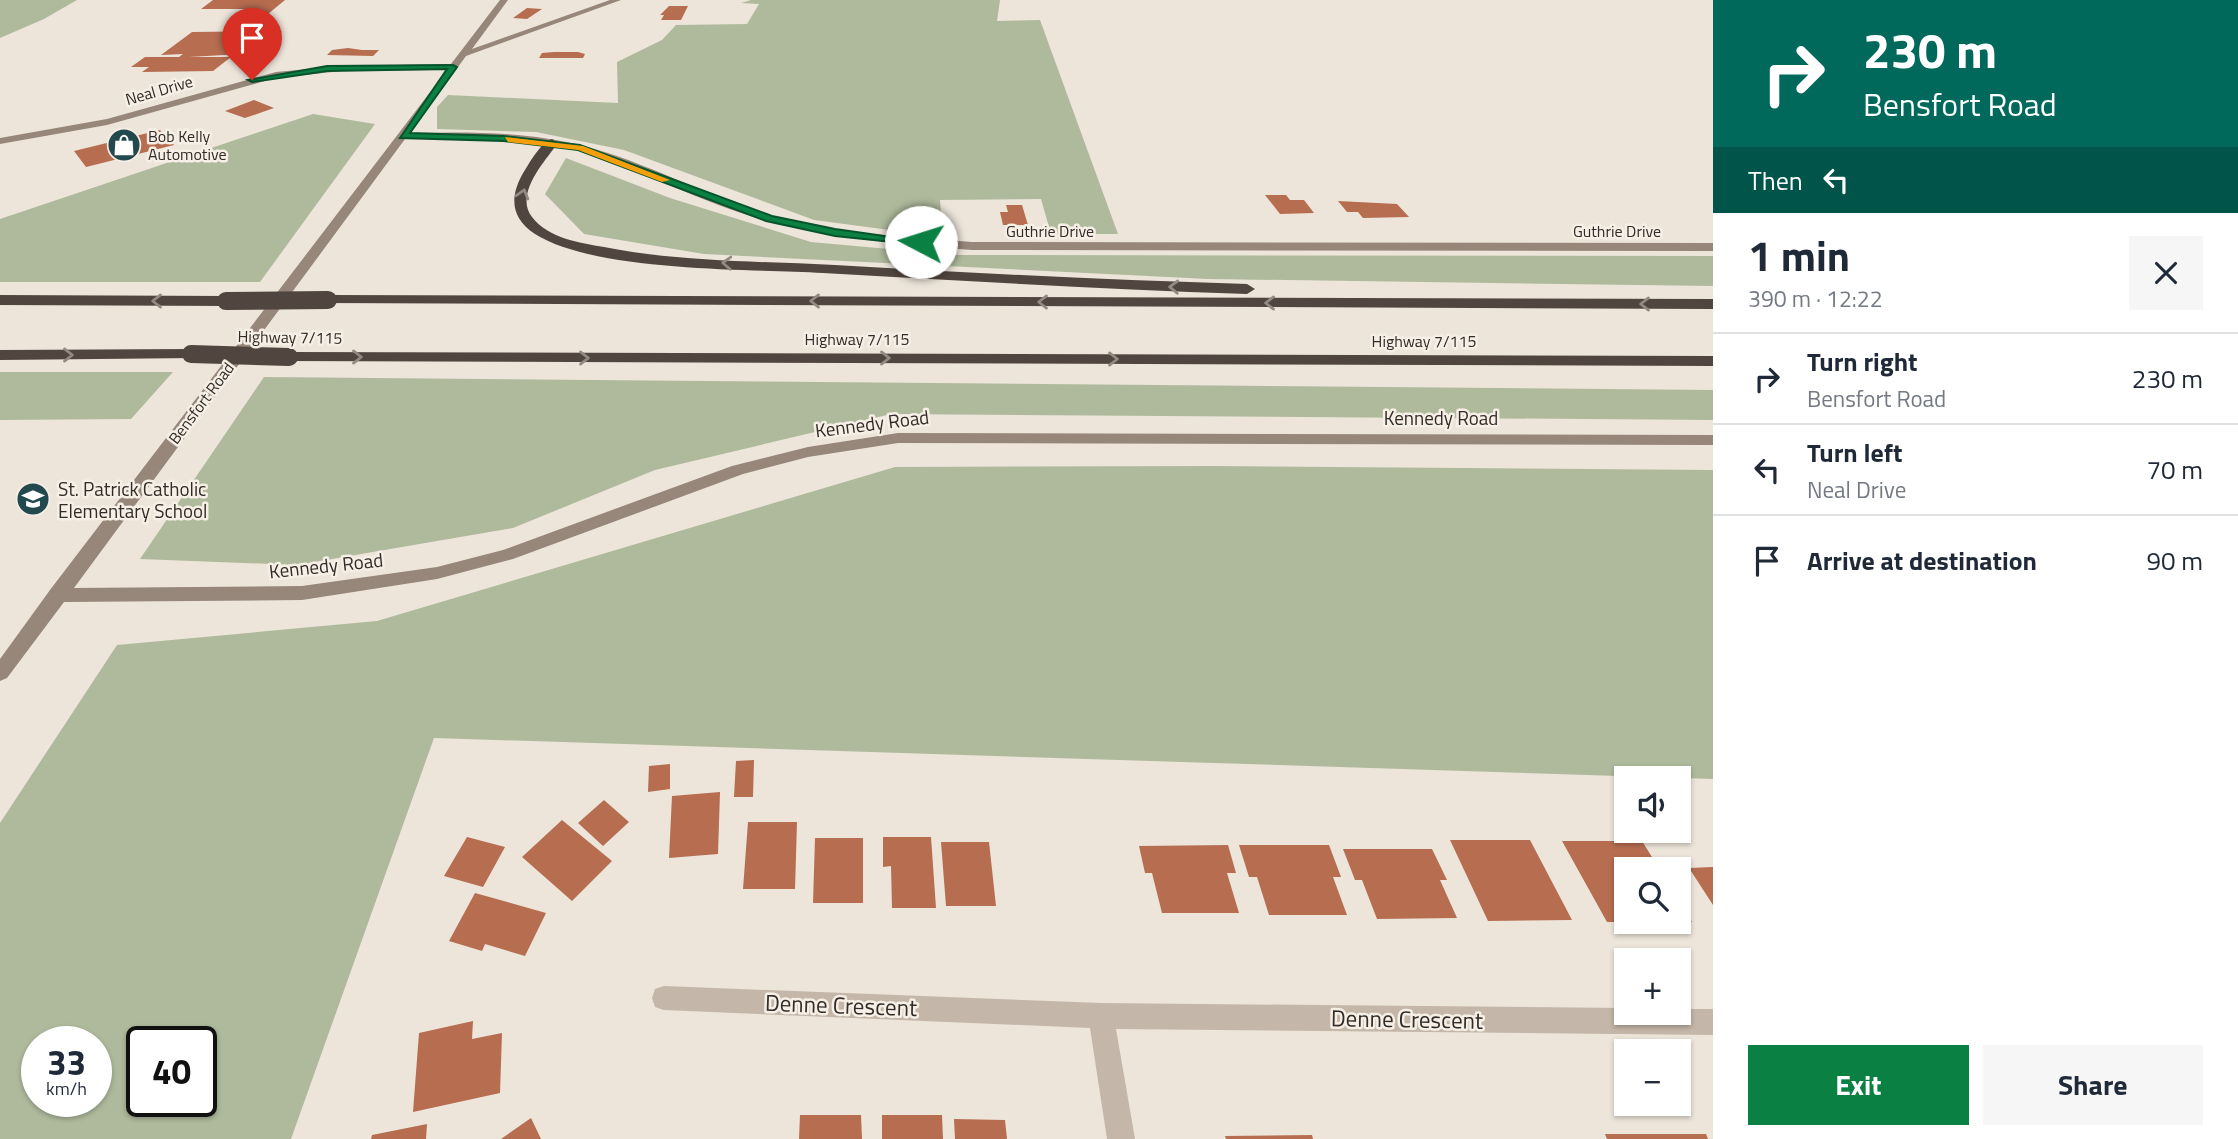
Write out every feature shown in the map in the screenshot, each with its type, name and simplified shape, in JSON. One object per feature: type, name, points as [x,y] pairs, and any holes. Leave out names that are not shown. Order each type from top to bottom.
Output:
[{"type":"highway","points":[[552,143],[528,178],[519,201],[521,214],[531,225],[553,237],[600,251],[710,262],[1093,284],[1353,292],[1462,303]]},
{"type":"highway","name":"Highway 7/115","points":[[0,300],[1713,304]]},
{"type":"highway","name":"Highway 7/115","points":[[0,355],[1713,363]]},
{"type":"street","name":"Bensfort Road","points":[[0,673],[504,0]]},
{"type":"street","points":[[461,56],[617,0]]},
{"type":"street","name":"Neal Drive","points":[[0,141],[61,132],[139,113],[237,83],[276,75],[327,68],[453,67]]},
{"type":"street","name":"Guthrie Drive","points":[[403,136],[552,143],[607,157],[769,218],[835,232],[896,240],[985,246],[1713,247]]},
{"type":"street","name":"Kennedy Road","points":[[56,595],[302,593],[437,573],[507,555],[738,470],[808,452],[898,438],[1713,440]]},
{"type":"street","name":"Denne Crescent","points":[[664,998],[1101,1016],[1713,1022]]},
{"type":"street","points":[[1101,1016],[1121,1139]]},
{"type":"green space","points":[[0,0],[77,0],[44,19],[0,38]]},
{"type":"green space","points":[[751,0],[1000,0],[997,21],[1040,20],[1118,234],[1051,234],[1041,199],[940,200],[943,237],[814,220],[624,150],[536,132],[437,129],[437,107],[448,95],[618,103],[617,62],[662,40],[676,25],[747,24],[759,4],[741,3]]},
{"type":"green space","points":[[313,114],[375,124],[260,282],[0,282],[0,219]]},
{"type":"green space","points":[[566,158],[670,198],[811,242],[956,255],[1713,256],[1713,286],[1208,279],[704,254],[584,234],[545,194]]},
{"type":"green space","points":[[0,372],[173,372],[131,419],[0,420]]},
{"type":"green space","points":[[264,377],[1713,390],[1713,420],[891,414],[655,470],[513,528],[297,565],[140,559]]},
{"type":"green space","points":[[1214,466],[1713,470],[1713,779],[1691,778],[1691,766],[1614,766],[1614,776],[434,738],[291,1139],[0,1139],[0,823],[117,645],[377,621],[895,467]]},
{"type":"building","points":[[213,0],[285,0],[268,14],[251,14],[257,9],[201,9]]},
{"type":"building","points":[[669,6],[688,6],[681,20],[661,20],[664,15],[660,15]]},
{"type":"building","points":[[527,8],[542,9],[527,19],[513,18]]},
{"type":"building","points":[[282,31],[272,40],[258,40],[242,54],[189,57],[231,57],[213,71],[142,72],[149,67],[131,67],[145,57],[179,57],[183,54],[161,55],[192,32]]},
{"type":"building","points":[[332,50],[379,50],[373,56],[327,55]]},
{"type":"building","points":[[542,53],[585,54],[583,58],[539,58]]},
{"type":"building","points":[[254,100],[274,108],[245,118],[225,111]]},
{"type":"building","points":[[160,130],[174,145],[86,167],[74,151]]},
{"type":"building","points":[[1265,195],[1286,195],[1290,200],[1304,200],[1314,213],[1280,214]]},
{"type":"building","points":[[1338,201],[1397,204],[1409,217],[1363,218],[1358,212],[1347,212]]},
{"type":"building","points":[[1006,205],[1022,205],[1028,225],[1003,225],[1000,212],[1008,212]]},
{"type":"building","points":[[754,760],[753,797],[734,797],[736,761]]},
{"type":"building","points":[[670,764],[670,789],[648,792],[649,766]]},
{"type":"building","points":[[720,792],[718,854],[669,858],[672,796]]},
{"type":"building","points":[[604,800],[629,822],[603,846],[578,823]]},
{"type":"building","points":[[562,820],[612,861],[572,901],[522,857]]},
{"type":"building","points":[[748,822],[797,822],[795,889],[743,889]]},
{"type":"building","points":[[467,837],[505,847],[483,887],[444,876]]},
{"type":"building","points":[[883,837],[931,837],[936,908],[892,908],[891,866],[883,867]]},
{"type":"building","points":[[815,838],[863,838],[863,903],[813,903]]},
{"type":"building","points":[[1450,840],[1530,840],[1572,920],[1488,921]]},
{"type":"building","points":[[1562,841],[1643,843],[1652,857],[1614,857],[1614,922],[1607,922]]},
{"type":"building","points":[[941,842],[989,842],[996,906],[946,906]]},
{"type":"building","points":[[1228,845],[1236,873],[1227,873],[1239,913],[1162,913],[1152,873],[1145,873],[1139,846]]},
{"type":"building","points":[[1239,845],[1329,845],[1341,877],[1333,877],[1347,915],[1269,915],[1257,877],[1249,877]]},
{"type":"building","points":[[1343,849],[1432,849],[1447,880],[1440,880],[1457,918],[1377,919],[1362,880],[1355,880]]},
{"type":"building","points":[[1713,867],[1713,905],[1691,871],[1691,868]]},
{"type":"building","points":[[475,893],[546,913],[525,956],[485,944],[482,951],[449,941]]},
{"type":"building","points":[[473,1021],[472,1039],[502,1033],[500,1093],[413,1112],[419,1033]]},
{"type":"building","points":[[800,1115],[861,1115],[862,1139],[799,1139]]},
{"type":"building","points":[[882,1115],[942,1115],[943,1139],[882,1139]]},
{"type":"building","points":[[531,1118],[541,1139],[501,1139]]},
{"type":"building","points":[[954,1119],[1005,1120],[1007,1139],[955,1139]]},
{"type":"building","points":[[427,1124],[426,1139],[371,1139],[372,1135]]},
{"type":"building","points":[[1605,1134],[1706,1134],[1708,1139],[1607,1139]]},
{"type":"building","points":[[1312,1135],[1313,1139],[1226,1139],[1225,1136]]},
{"type":"slow traffic","points":[[508,139],[580,148],[665,180]]},
{"type":"place","name":"Bob Kelly Automotive","points":[[124,145]]},
{"type":"place","name":"St. Patrick Catholic Elementary School","points":[[33,499]]},
{"type":"route","points":[[252,80],[327,68],[453,67],[403,136],[503,139],[580,148],[769,218],[866,237],[921,242]]}]
